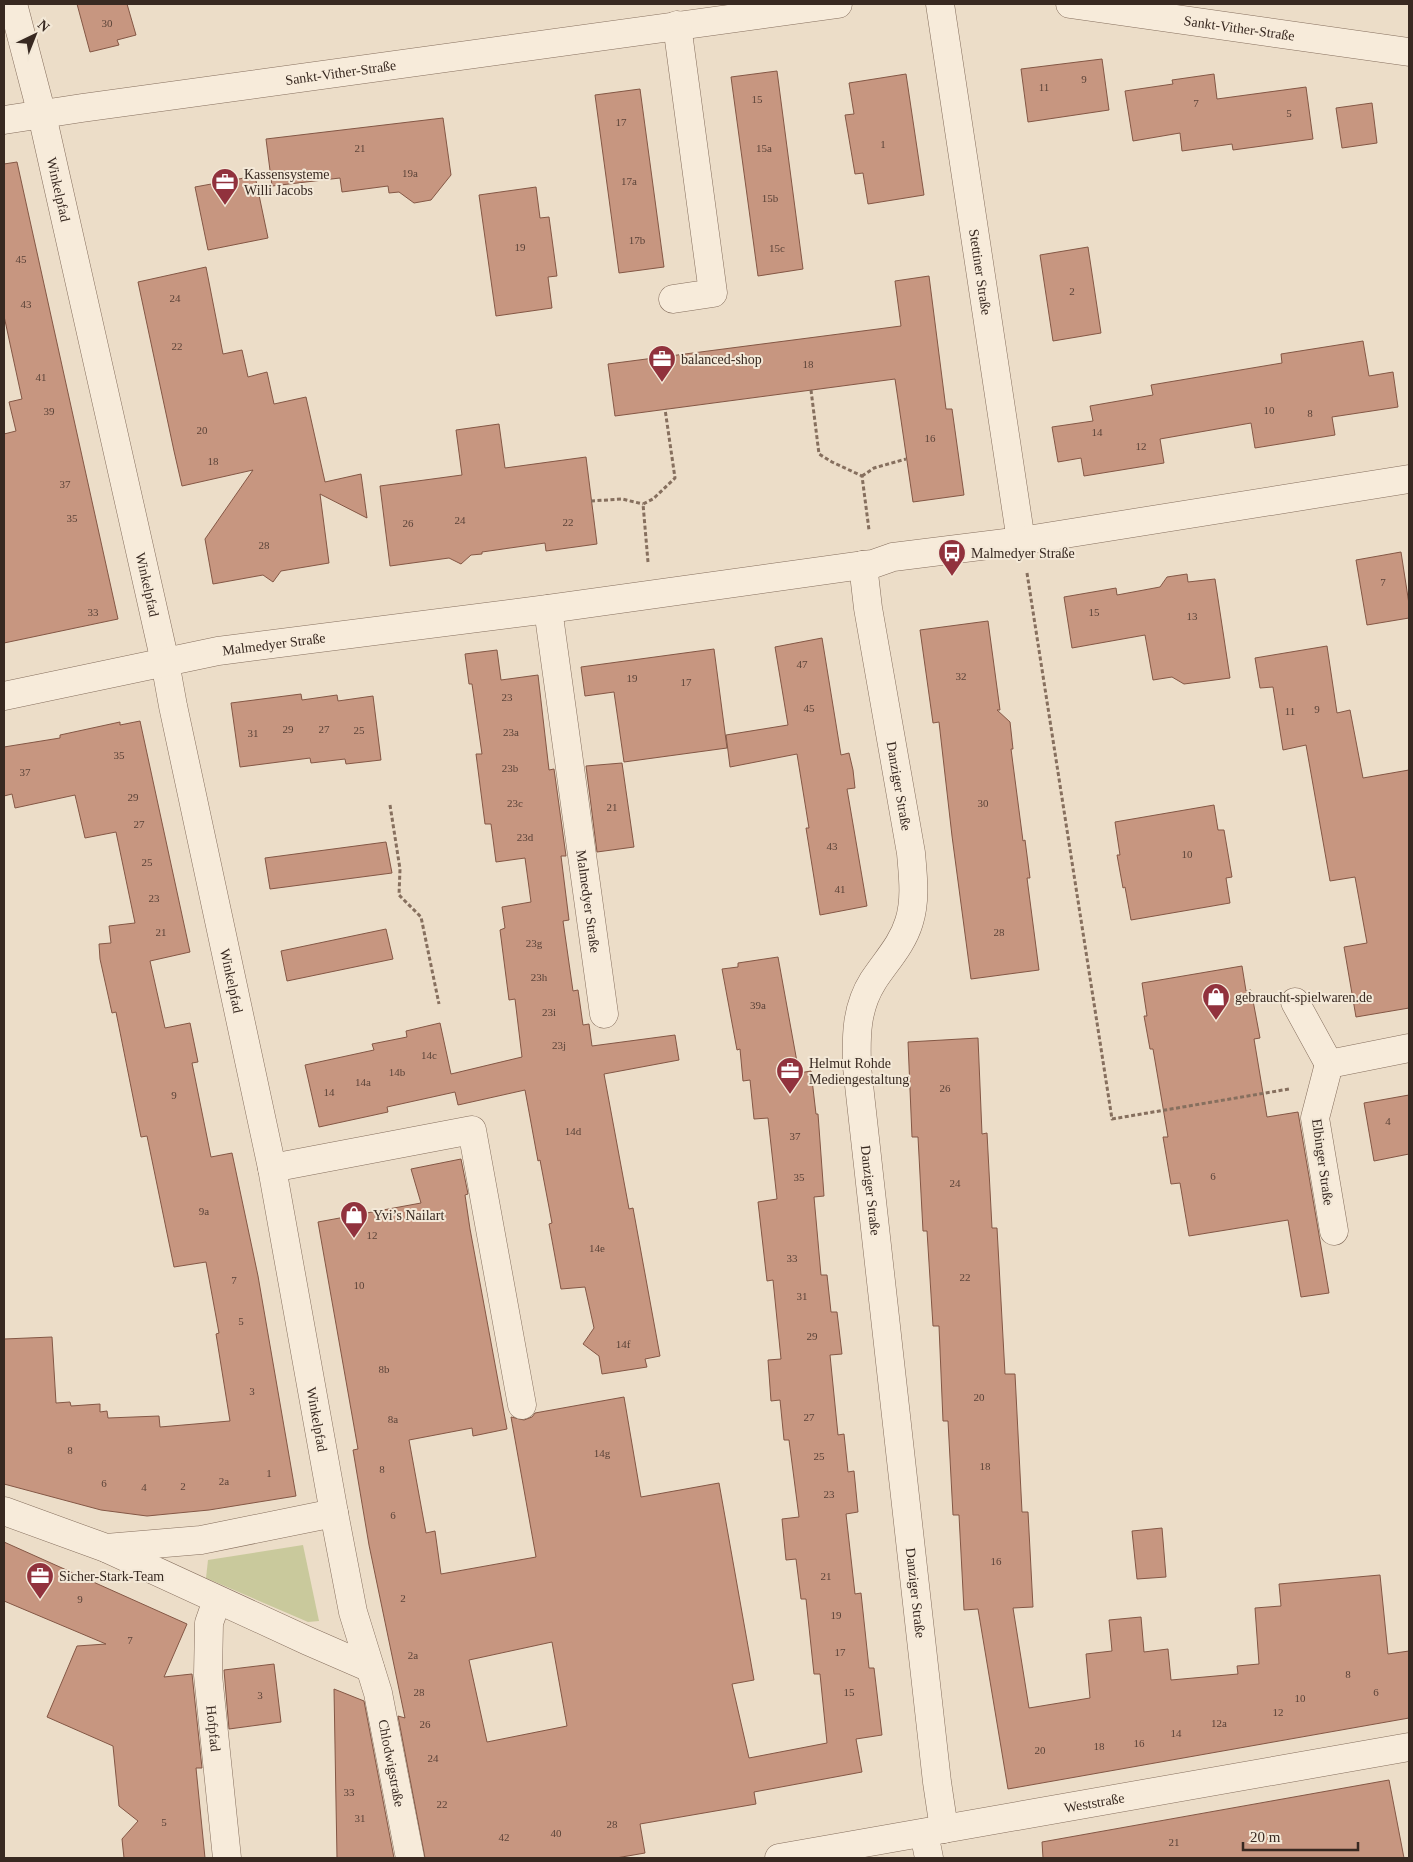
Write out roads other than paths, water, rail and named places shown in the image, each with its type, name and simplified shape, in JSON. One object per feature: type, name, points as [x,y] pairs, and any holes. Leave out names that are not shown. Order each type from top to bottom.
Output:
[{"type":"street","name":"Winkelpfad","points":[[13,4],[42,114],[165,662],[172,706],[272,1168],[353,1612],[370,1668]]},
{"type":"street","name":"Sankt-Vither-Straße","points":[[4,120],[838,4]]},
{"type":"street","name":"Stettiner Straße","points":[[940,4],[1022,541]]},
{"type":"street","name":"Sankt-Vither-Straße","points":[[1070,4],[1409,52]]},
{"type":"street","points":[[673,299],[713,293],[677,25]]},
{"type":"street","name":"Malmedyer Straße","points":[[4,696],[218,651],[548,609],[868,565],[892,557],[1022,541],[1409,479]]},
{"type":"street","name":"Danziger Straße","points":[[868,565],[870,618],[914,879],[913,906],[909,922],[900,943],[864,998],[856,1030],[857,1067],[937,1782],[932,1840]]},
{"type":"street","name":"Malmedyer Straße","points":[[548,609],[604,1014]]},
{"type":"street","points":[[1296,1002],[1329,1064],[1409,1048]]},
{"type":"street","name":"Elbinger Straße","points":[[1329,1064],[1315,1118],[1334,1232]]},
{"type":"street","points":[[272,1168],[472,1130],[522,1406]]},
{"type":"street","points":[[4,1511],[106,1548],[370,1668]]},
{"type":"street","points":[[106,1548],[201,1540],[334,1513]]},
{"type":"street","name":"Hofpfad","points":[[217,1600],[209,1623],[208,1675],[227,1858]]},
{"type":"street","name":"Chlodwigstraße","points":[[370,1668],[378,1693],[410,1858]]},
{"type":"street","name":"Weststraße","points":[[779,1858],[932,1840],[1409,1747]]},
{"type":"place","name":"Kassensysteme Willi Jacobs","points":[[225,206]]},
{"type":"place","name":"balanced-shop","points":[[662,383]]},
{"type":"place","name":"Malmedyer Straße","points":[[952,577]]},
{"type":"place","name":"gebraucht-spielwaren.de","points":[[1216,1021]]},
{"type":"place","name":"Helmut Rohde Mediengestaltung","points":[[790,1095]]},
{"type":"place","name":"Yvi’s Nailart","points":[[354,1239]]},
{"type":"place","name":"Sicher-Stark-Team","points":[[40,1600]]}]
